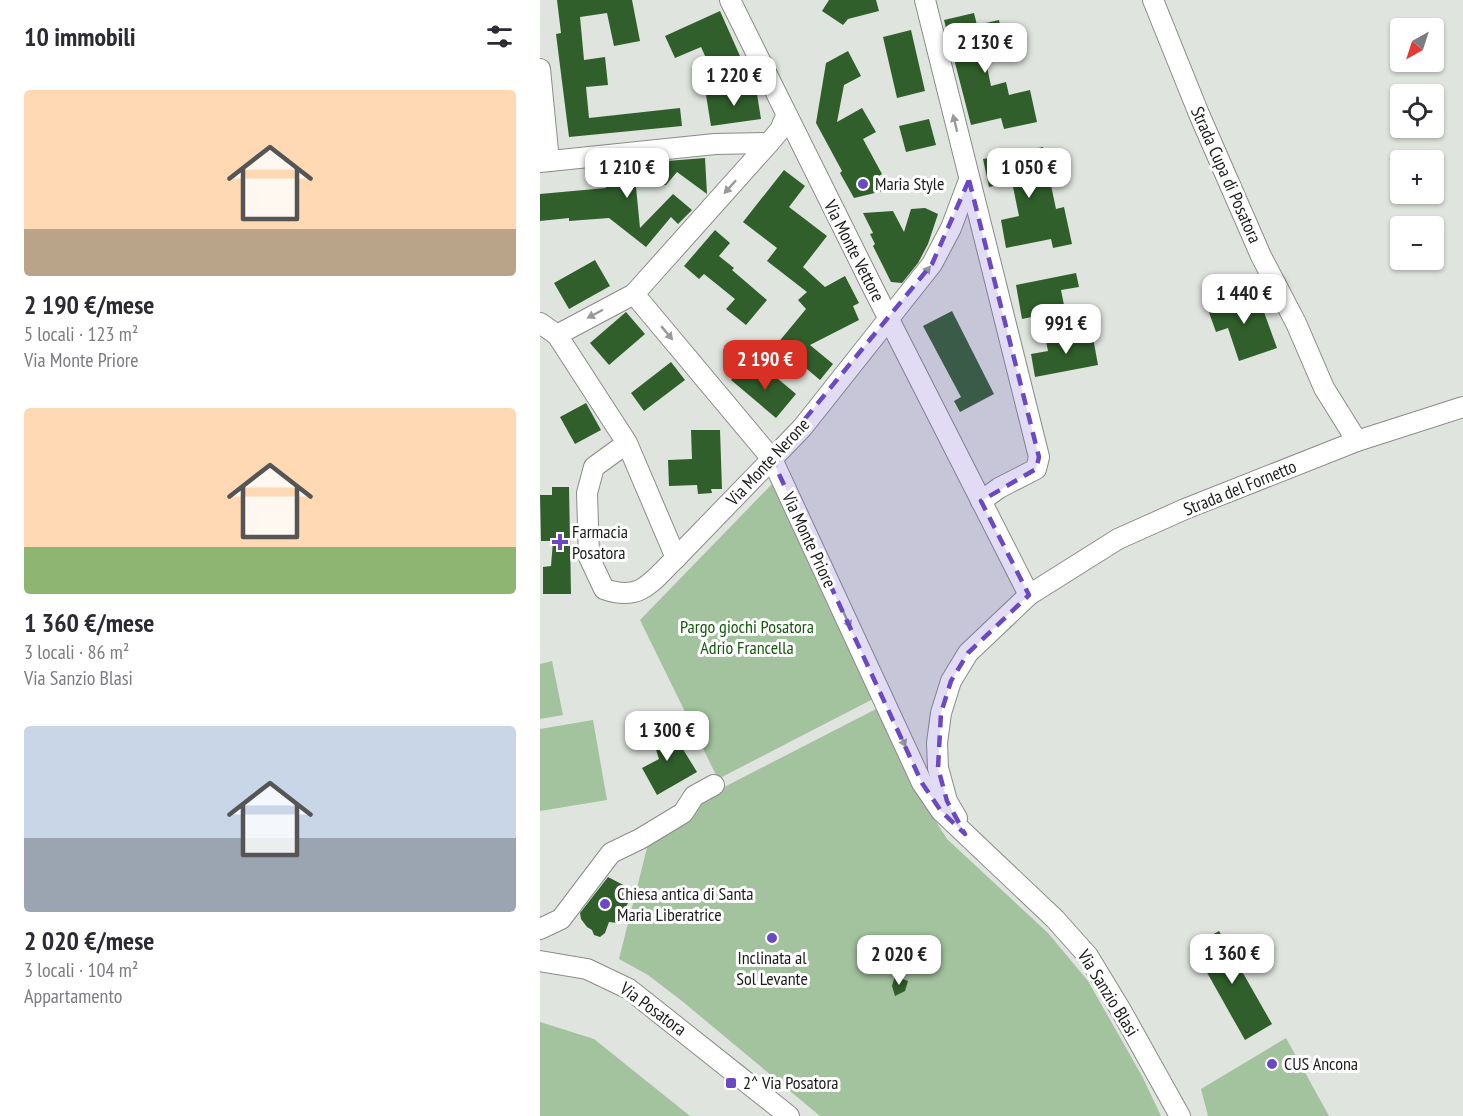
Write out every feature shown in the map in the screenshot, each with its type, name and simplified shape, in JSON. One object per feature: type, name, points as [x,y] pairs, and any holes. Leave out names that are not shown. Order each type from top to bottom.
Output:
[{"type":"street","name":"Via Monte Vettore","points":[[729,0],[1029,595]]},
{"type":"street","points":[[925,0],[1039,457],[1036,469],[999,488],[981,501]]},
{"type":"street","name":"Strada Cupa di Posatora","points":[[1154,0],[1199,114],[1261,256],[1296,323],[1324,388],[1357,441]]},
{"type":"street","points":[[540,69],[544,162],[716,144],[769,143]]},
{"type":"street","points":[[557,335],[634,294],[769,143],[780,130],[786,116]]},
{"type":"street","name":"Via Monte Nerone","points":[[619,447],[594,467],[587,493],[589,557],[604,589],[619,594],[641,591],[802,428],[932,264],[951,228],[969,180]]},
{"type":"street","name":"Via Monte Priore","points":[[634,294],[772,459],[877,686]]},
{"type":"street","points":[[540,323],[557,335],[619,447],[676,558]]},
{"type":"street","name":"Strada del Fornetto","points":[[1029,595],[1118,539],[1185,509],[1357,441],[1463,407]]},
{"type":"street","name":"Via Sanzio Blasi","points":[[965,834],[947,801],[938,768],[937,743],[941,712],[951,681],[968,653],[1029,595]]},
{"type":"street","name":"Via Sanzio Blasi","points":[[877,686],[922,783],[941,811],[1054,919],[1088,956],[1180,1116]]},
{"type":"street","points":[[540,929],[561,919],[611,853],[640,839],[683,813],[694,796],[714,786]]},
{"type":"street","name":"Via Posatora","points":[[540,961],[587,969],[629,989],[789,1116]]},
{"type":"highlighted area","points":[[969,180],[1039,457],[1036,469],[981,501],[1029,595],[968,653],[951,681],[941,713],[938,768],[947,801],[965,834],[941,811],[922,783],[772,459],[932,264]]},
{"type":"green space","name":"Pargo giochi Posatora Adrio Francella","points":[[772,484],[873,699],[718,779],[640,620]]},
{"type":"green space","points":[[552,661],[563,715],[540,719],[540,664]]},
{"type":"green space","points":[[878,708],[918,793],[947,839],[1048,933],[1088,981],[1142,1076],[1161,1116],[820,1116],[682,1001],[648,975],[619,959],[648,844],[701,799]]},
{"type":"green space","points":[[593,720],[607,800],[540,811],[540,729]]},
{"type":"green space","points":[[540,1022],[594,1039],[690,1116],[540,1116]]},
{"type":"green space","name":"CUS Ancona","points":[[1286,1038],[1329,1116],[1208,1116],[1201,1089]]},
{"type":"building","points":[[557,0],[632,0],[640,41],[614,46],[607,13],[580,17],[584,60],[605,57],[608,85],[586,87],[589,118],[680,108],[682,126],[569,137],[556,34],[561,33]]},
{"type":"building","points":[[829,0],[876,0],[879,11],[848,19],[843,25],[822,11]]},
{"type":"building","points":[[720,11],[740,56],[711,69],[701,47],[675,58],[665,36]]},
{"type":"building","points":[[974,13],[977,25],[999,20],[1006,52],[985,57],[991,86],[1006,82],[1009,95],[1030,90],[1037,122],[1004,129],[1001,118],[971,125],[944,20]]},
{"type":"building","points":[[911,30],[925,91],[897,98],[883,37]]},
{"type":"building","points":[[848,51],[861,76],[844,85],[837,122],[862,108],[876,132],[863,139],[882,174],[876,178],[883,191],[854,198],[816,123],[826,63]]},
{"type":"building","points":[[756,88],[761,119],[711,126],[706,95]]},
{"type":"building","points":[[929,119],[936,145],[906,152],[899,126]]},
{"type":"building","points":[[1043,147],[1056,209],[1064,207],[1072,244],[1053,248],[1051,239],[1006,248],[1001,220],[1019,216],[1012,182],[989,187],[983,159]]},
{"type":"building","points":[[705,158],[707,194],[677,172],[666,185],[636,187],[640,228],[673,194],[692,210],[678,224],[671,217],[646,247],[609,218],[540,221],[540,194],[606,188],[605,174],[655,169],[654,162]]},
{"type":"building","points":[[784,170],[805,186],[789,207],[827,236],[803,267],[825,287],[845,276],[859,303],[853,306],[859,320],[810,345],[833,364],[820,380],[777,344],[806,309],[798,300],[807,292],[767,261],[777,248],[743,222]]},
{"type":"building","points":[[925,208],[938,214],[928,244],[918,263],[902,283],[891,282],[873,246],[875,244],[870,234],[873,233],[863,213],[893,211],[904,232],[911,209]]},
{"type":"building","points":[[715,230],[730,243],[719,256],[767,300],[746,325],[726,309],[735,299],[704,274],[699,279],[684,266]]},
{"type":"building","points":[[595,260],[610,286],[569,309],[554,283]]},
{"type":"building","points":[[1076,273],[1079,287],[1061,290],[1065,310],[1022,319],[1016,285]]},
{"type":"building","points":[[1256,290],[1277,348],[1239,361],[1228,328],[1216,332],[1207,307]]},
{"type":"building","points":[[952,311],[994,394],[960,412],[954,401],[961,397],[923,326]]},
{"type":"building","points":[[626,312],[645,334],[609,365],[590,343]]},
{"type":"building","points":[[1092,332],[1098,365],[1035,377],[1031,354],[1048,351],[1046,341]]},
{"type":"building","points":[[671,362],[685,380],[644,411],[631,393]]},
{"type":"building","points":[[744,365],[764,382],[771,373],[796,394],[776,418],[731,380]]},
{"type":"building","points":[[586,403],[601,430],[575,444],[560,417]]},
{"type":"building","points":[[691,430],[720,430],[722,489],[711,489],[712,493],[698,494],[697,485],[669,486],[668,460],[692,459]]},
{"type":"building","points":[[552,487],[569,487],[571,594],[543,594],[543,567],[551,566],[553,541],[541,541],[540,495],[552,495]]},
{"type":"building","points":[[662,720],[672,751],[681,746],[697,772],[657,795],[642,768],[659,759],[648,725]]},
{"type":"building","name":"Chiesa antica di Santa Maria Liberatrice","points":[[608,877],[635,891],[624,910],[624,916],[618,923],[609,922],[605,933],[600,937],[594,935],[587,927],[580,913]]},
{"type":"building","points":[[1219,931],[1272,1024],[1245,1040],[1192,946]]},
{"type":"building","points":[[895,976],[908,981],[905,991],[895,996],[892,986]]},
{"type":"place","name":"Maria Style","points":[[863,184]]},
{"type":"place","name":"Farmacia Posatora","points":[[560,542]]},
{"type":"place","name":"Chiesa antica di Santa Maria Liberatrice","points":[[605,904]]},
{"type":"place","name":"Inclinata al Sol Levante","points":[[772,938]]},
{"type":"place","name":"CUS Ancona","points":[[1272,1064]]},
{"type":"place","name":"2^ Via Posatora","points":[[731,1083]]}]
